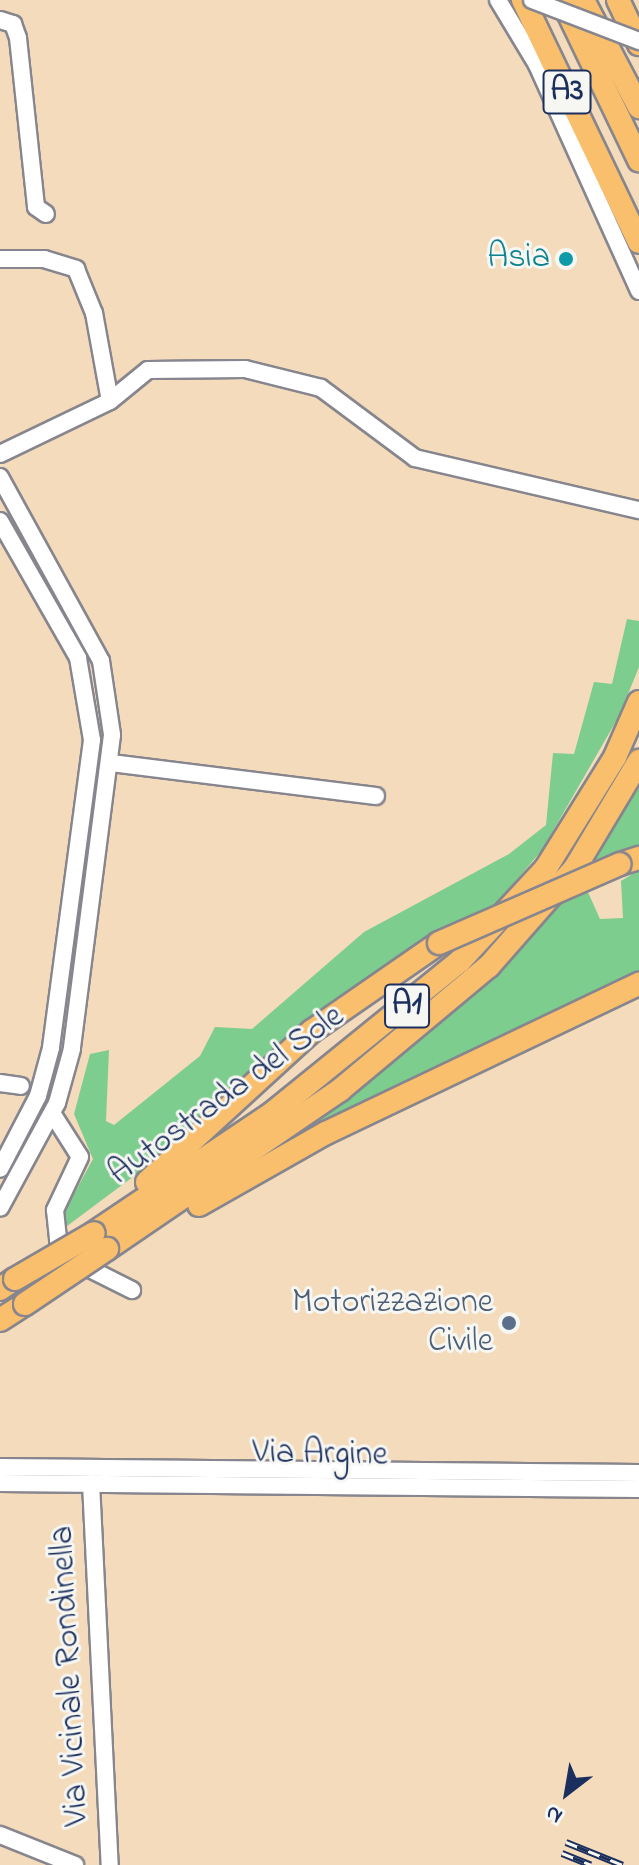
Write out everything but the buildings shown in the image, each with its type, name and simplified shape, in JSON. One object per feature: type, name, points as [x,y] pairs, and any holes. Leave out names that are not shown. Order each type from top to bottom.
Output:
[{"type":"highway","name":"A3","points":[[523,0],[639,242]]},
{"type":"highway","points":[[562,0],[639,160]]},
{"type":"highway","points":[[583,0],[639,107]]},
{"type":"highway","name":"A3","points":[[618,0],[639,42]]},
{"type":"highway","name":"Autostrada del Sole","points":[[100,1240],[271,1114],[460,961],[546,868],[639,702]]},
{"type":"highway","name":"Autostrada del Sole","points":[[100,1240],[340,1090],[489,966],[575,868],[639,761]]},
{"type":"highway","points":[[0,1320],[25,1304],[100,1240],[164,1171],[312,1031],[439,943],[630,861]]},
{"type":"highway","points":[[8,1284],[639,984]]},
{"type":"street","points":[[498,0],[537,65],[639,291]]},
{"type":"street","points":[[532,0],[639,42]]},
{"type":"street","points":[[0,20],[16,29],[36,207],[46,214]]},
{"type":"street","points":[[0,259],[44,259],[76,269],[94,313],[110,401]]},
{"type":"street","points":[[0,454],[110,401],[148,370],[245,369],[303,379],[415,458],[639,510]]},
{"type":"street","points":[[0,477],[101,661],[112,709],[111,763],[72,1049],[52,1113],[0,1208]]},
{"type":"street","points":[[0,521],[78,658],[92,733],[51,1048],[38,1096],[0,1169]]},
{"type":"street","points":[[111,763],[376,796]]},
{"type":"street","points":[[0,1083],[21,1086]]},
{"type":"street","points":[[52,1113],[80,1157],[55,1210],[58,1241],[74,1261],[132,1290]]},
{"type":"street","points":[[637,1478],[639,1454]]},
{"type":"street","name":"Via Argine","points":[[0,1467],[637,1478]]},
{"type":"street","name":"Via Argine","points":[[0,1483],[637,1478]]},
{"type":"street","name":"Via Vicinale Rondinella","points":[[91,1483],[110,1865]]},
{"type":"street","points":[[0,1835],[75,1865]]},
{"type":"green space","points":[[627,619],[639,621],[639,667],[619,716],[542,850],[490,911],[63,1229],[62,1216],[93,1159],[74,1114],[90,1054],[109,1050],[106,1121],[114,1125],[200,1056],[215,1027],[252,1029],[364,932],[509,854],[546,825],[553,753],[574,754],[594,682],[612,684]]},
{"type":"green space","points":[[639,788],[639,849],[590,865],[632,797]]},
{"type":"green space","points":[[639,870],[639,973],[296,1139],[456,1010],[565,899],[587,890],[600,919],[623,918],[621,881]]},
{"type":"railway","points":[[566,1842],[623,1865]]},
{"type":"railway","points":[[562,1853],[591,1865]]},
{"type":"place","name":"Asia","points":[[566,259]]},
{"type":"place","name":"Motorizzazione Civile","points":[[509,1323]]}]
